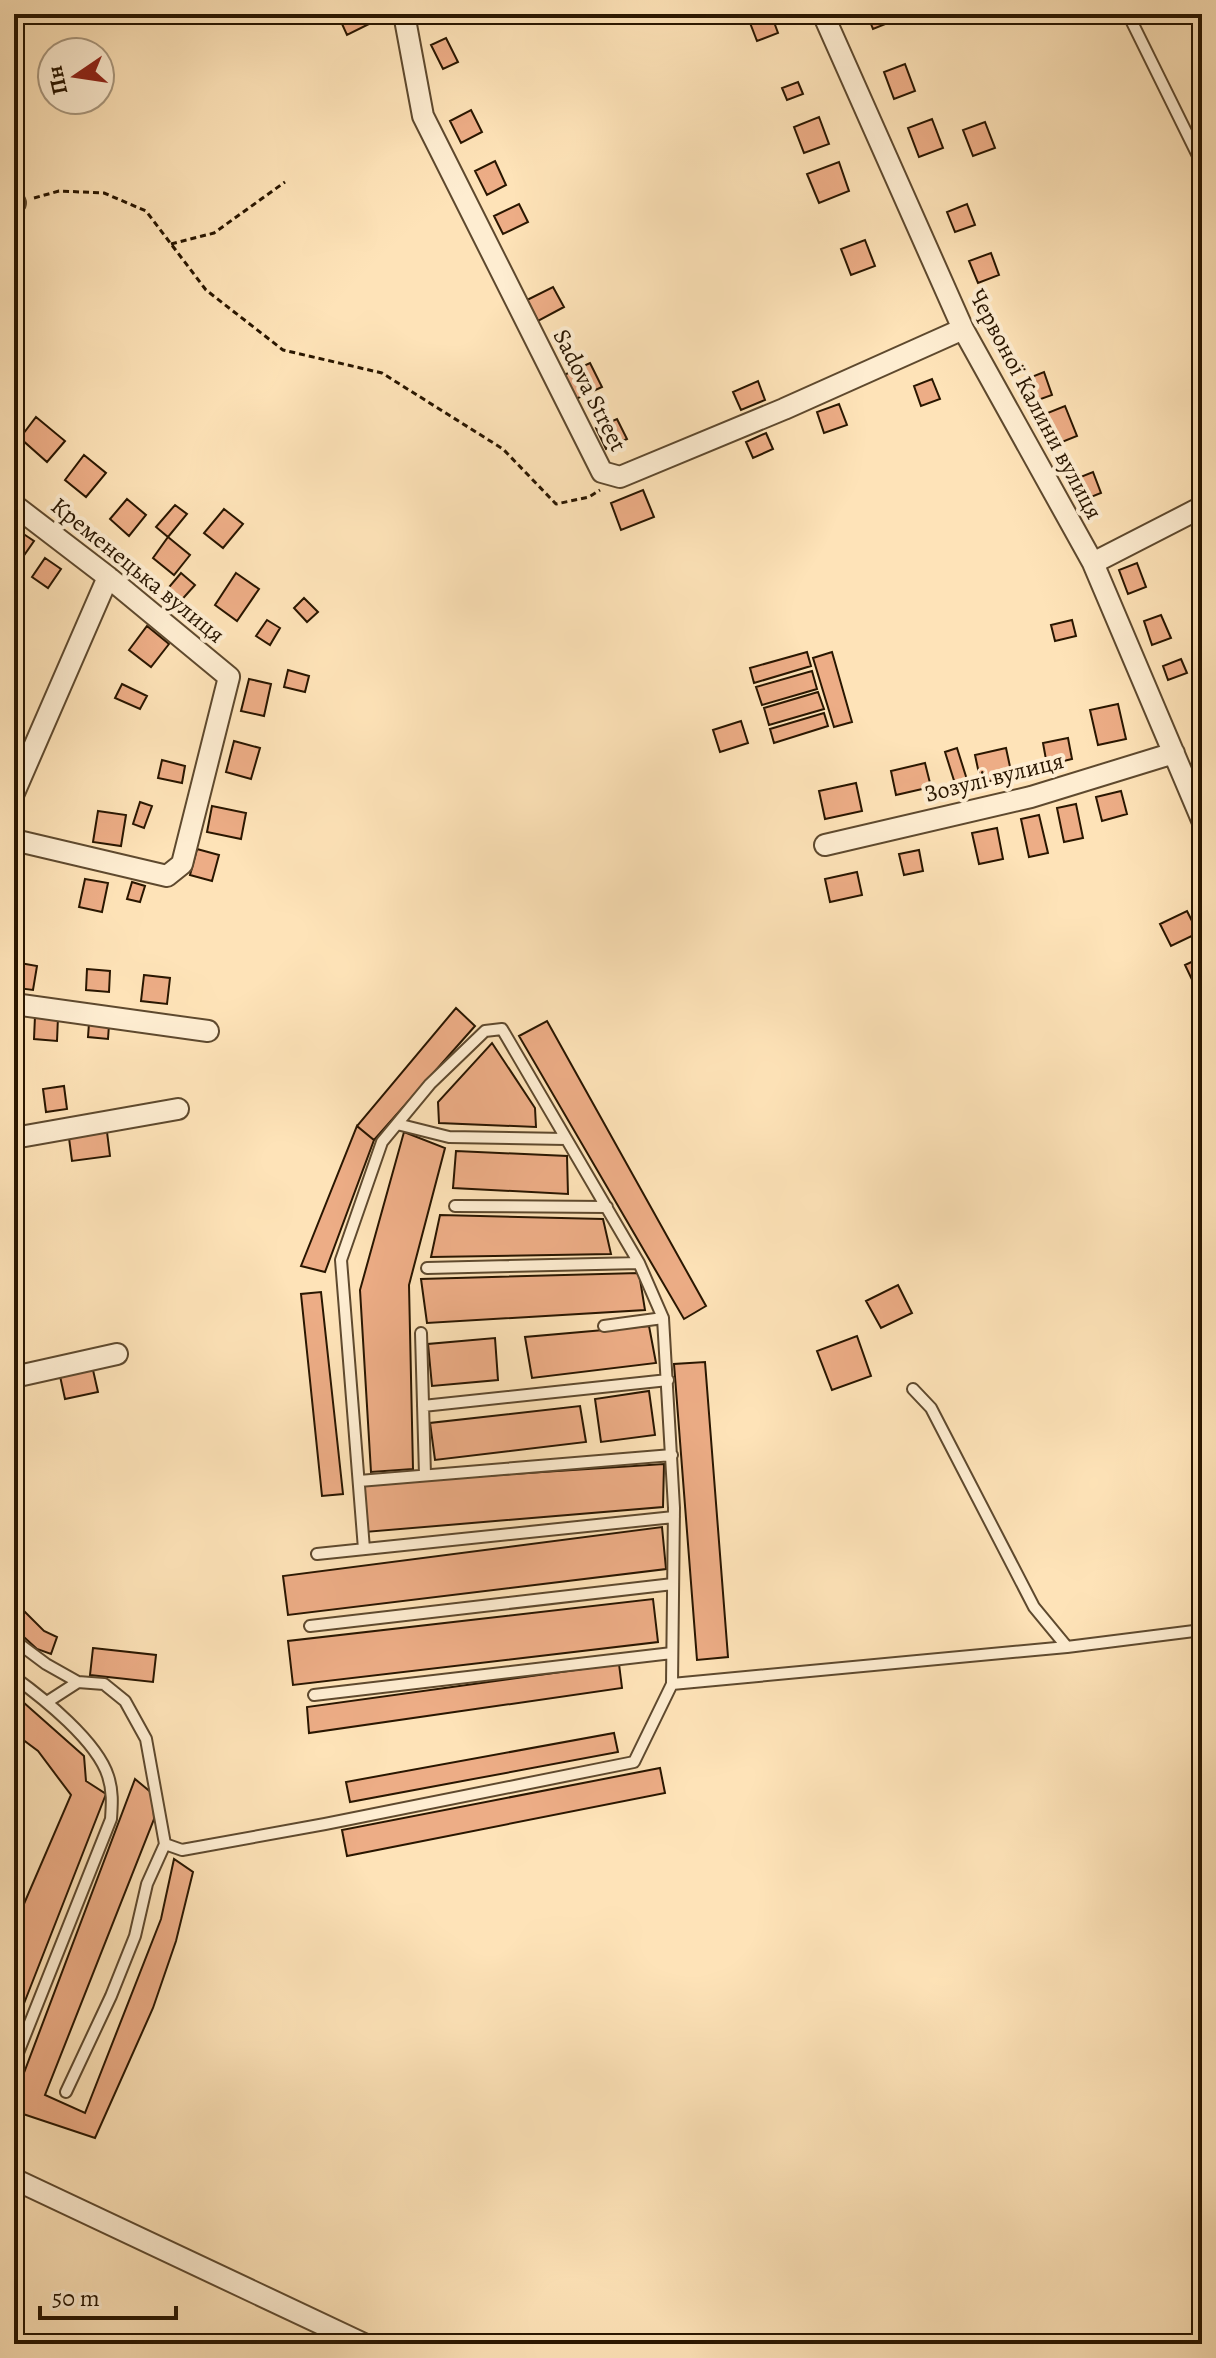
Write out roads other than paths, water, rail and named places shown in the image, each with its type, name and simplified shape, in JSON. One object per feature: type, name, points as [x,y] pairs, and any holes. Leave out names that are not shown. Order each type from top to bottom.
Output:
[{"type":"street","name":"Sadova Street","points":[[404,14],[423,116],[602,472],[620,477],[784,409],[963,329]]},
{"type":"street","name":"Червоної Калини вулиця","points":[[823,14],[963,329],[1093,563],[1202,820]]},
{"type":"street","name":"Кременецька вулиця","points":[[14,505],[108,577],[229,677],[182,864],[167,876],[14,840]]},
{"type":"street","points":[[1093,563],[1202,507]]},
{"type":"street","points":[[14,793],[108,577]]},
{"type":"street","name":"Зозулі вулиця","points":[[825,845],[1031,797],[1174,753]]},
{"type":"street","points":[[14,1004],[208,1031]]},
{"type":"street","points":[[14,1138],[178,1109]]},
{"type":"street","points":[[14,1377],[117,1354]]},
{"type":"street","points":[[14,2179],[364,2344]]},
{"type":"lane","points":[[1128,14],[1202,164]]},
{"type":"lane","points":[[165,1844],[182,1850],[634,1762],[672,1684],[674,1517],[663,1318],[639,1263],[502,1029],[485,1031],[430,1084],[382,1142],[341,1260],[364,1549]]},
{"type":"lane","points":[[397,1124],[449,1137],[566,1139]]},
{"type":"lane","points":[[455,1206],[607,1207]]},
{"type":"lane","points":[[427,1268],[639,1263]]},
{"type":"lane","points":[[604,1326],[663,1318]]},
{"type":"lane","points":[[421,1333],[425,1475]]},
{"type":"lane","points":[[423,1406],[668,1380]]},
{"type":"lane","points":[[913,1389],[931,1408],[1034,1607],[1067,1647]]},
{"type":"lane","points":[[359,1481],[672,1455]]},
{"type":"lane","points":[[317,1554],[674,1517]]},
{"type":"lane","points":[[310,1626],[673,1584]]},
{"type":"lane","points":[[672,1684],[1067,1647],[1202,1630]]},
{"type":"lane","points":[[14,1640],[46,1664],[78,1682],[104,1684],[125,1701],[146,1739],[165,1844],[147,1884],[135,1936],[66,2092]]},
{"type":"lane","points":[[314,1695],[672,1653]]},
{"type":"lane","points":[[14,1677],[47,1702],[97,1755],[108,1774],[113,1798],[111,1819],[14,2063]]},
{"type":"lane","points":[[47,1702],[78,1682]]}]
